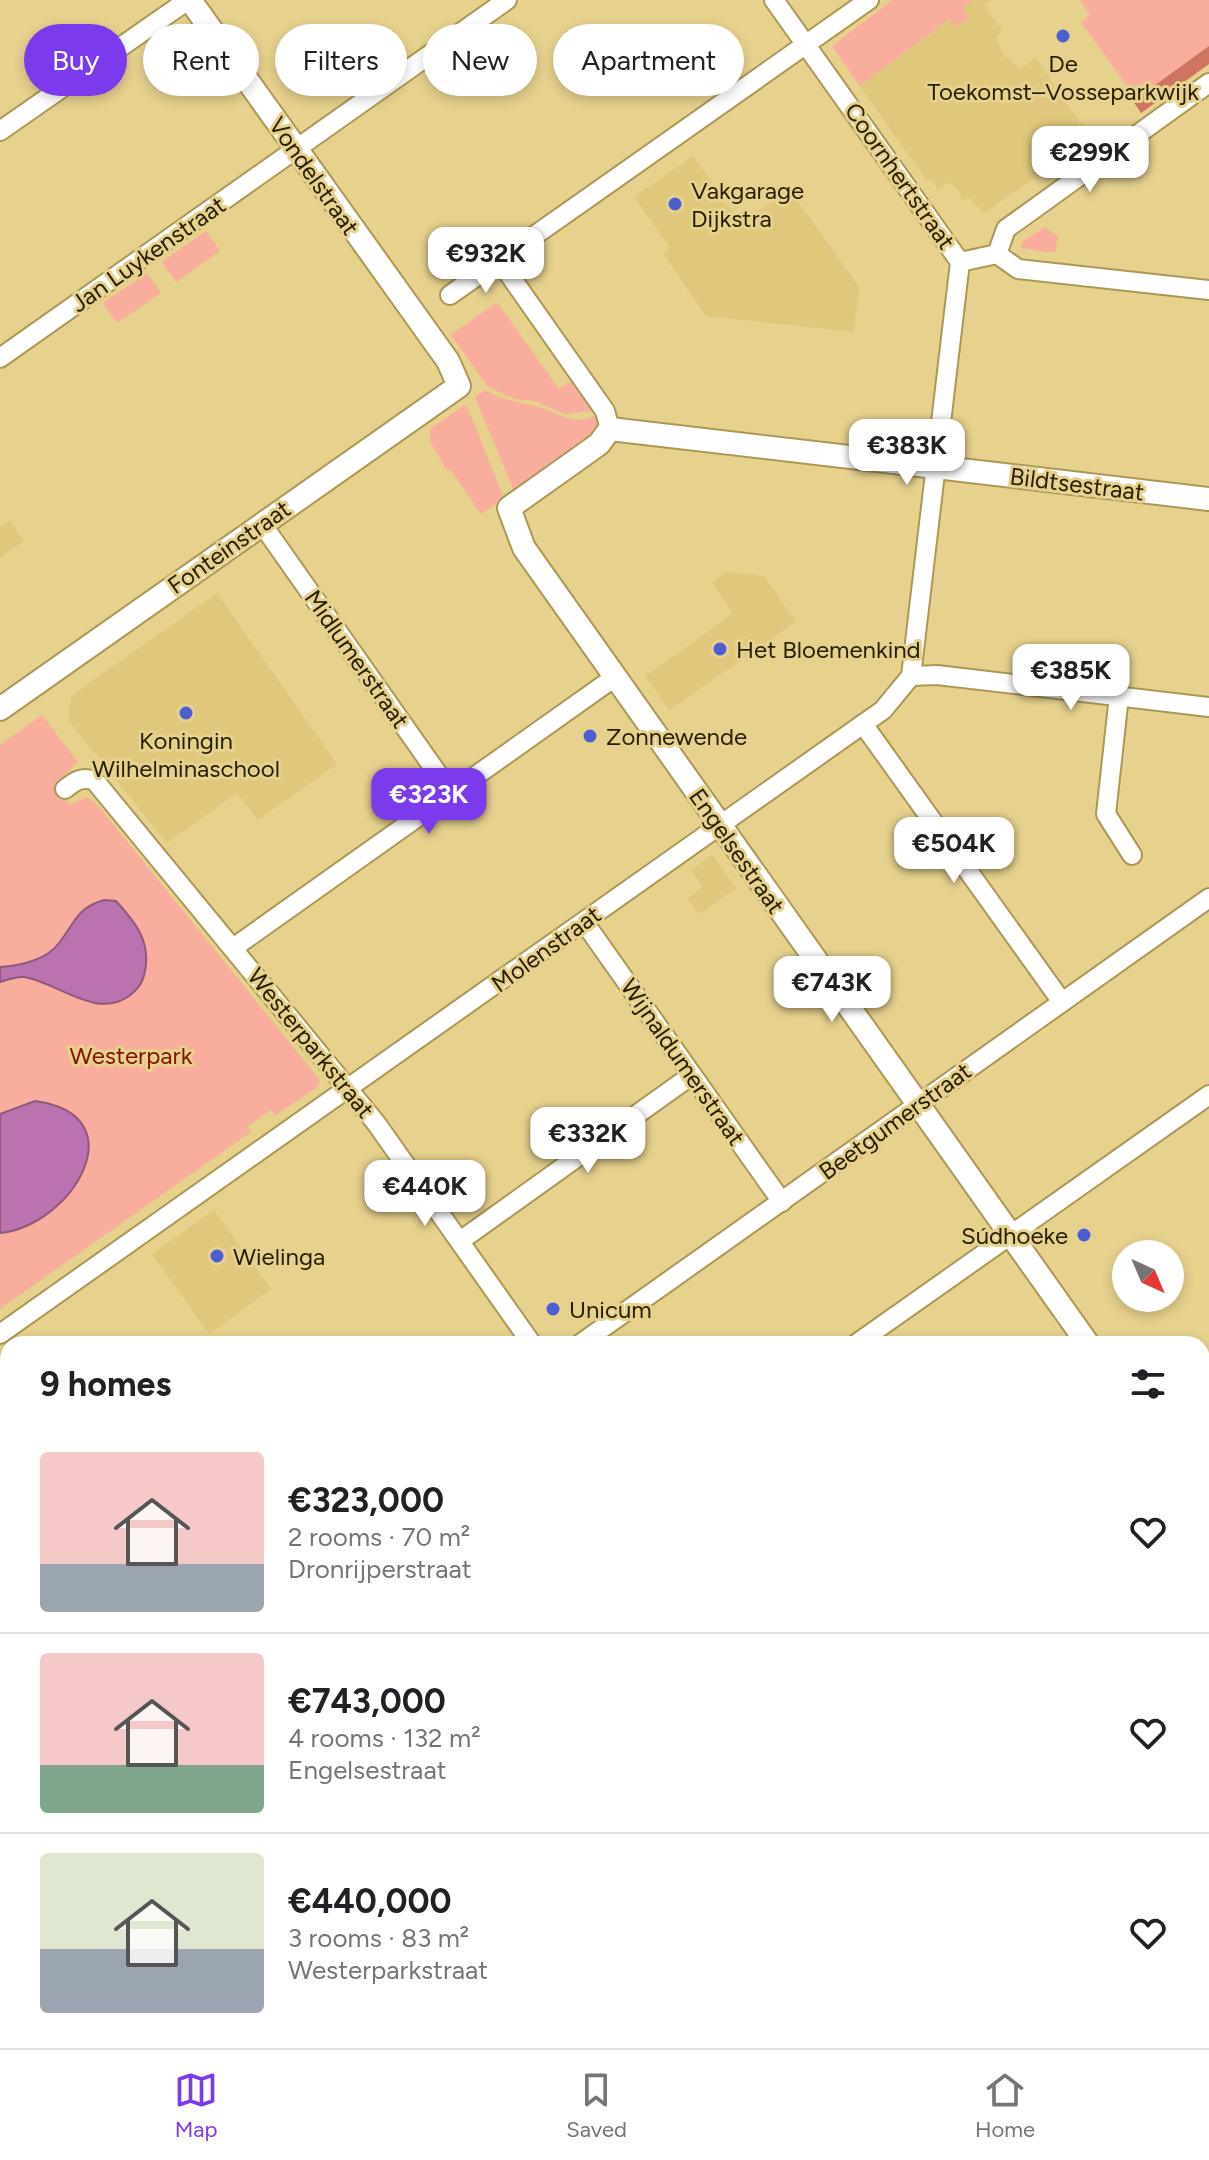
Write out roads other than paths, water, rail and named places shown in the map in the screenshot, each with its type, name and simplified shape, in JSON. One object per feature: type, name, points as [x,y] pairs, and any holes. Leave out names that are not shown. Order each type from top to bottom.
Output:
[{"type":"street","points":[[0,131],[189,0]]},
{"type":"street","name":"Vondelstraat","points":[[189,0],[448,361],[459,386]]},
{"type":"street","name":"Jan Luykenstraat","points":[[0,358],[507,0]]},
{"type":"street","name":"Coornhertstraat","points":[[774,0],[960,262],[933,467]]},
{"type":"street","points":[[450,295],[869,0]]},
{"type":"street","points":[[997,254],[1006,229],[1209,83]]},
{"type":"street","points":[[960,262],[997,254],[1018,269],[1209,290]]},
{"type":"street","points":[[499,260],[605,411],[610,429]]},
{"type":"street","name":"Fonteinstraat","points":[[0,709],[459,386]]},
{"type":"street","name":"Bildtsestraat","points":[[610,429],[1209,499]]},
{"type":"street","name":"Engelsestraat","points":[[610,429],[599,444],[509,508],[524,548],[1082,1336]]},
{"type":"street","points":[[933,467],[911,676],[937,675],[1209,707]]},
{"type":"street","name":"Midlumerstraat","points":[[262,524],[452,794]]},
{"type":"street","name":"Molenstraat","points":[[0,1334],[863,724],[893,700],[911,676]]},
{"type":"street","points":[[233,948],[615,677]]},
{"type":"street","points":[[1119,696],[1106,814],[1132,855]]},
{"type":"street","points":[[863,724],[1062,1002]]},
{"type":"street","name":"Westerparkstraat","points":[[65,789],[76,780],[95,781],[376,1123],[526,1336]]},
{"type":"street","name":"Beetgumerstraat","points":[[591,1336],[1209,898]]},
{"type":"street","name":"Wijnaldumerstraat","points":[[584,922],[782,1202]]},
{"type":"street","points":[[460,1241],[692,1075]]},
{"type":"street","points":[[867,1336],[1209,1095]]},
{"type":"place","name":"De Toekomst–Vosseparkwijk","points":[[1063,36]]},
{"type":"place","name":"Vakgarage Dijkstra","points":[[675,204]]},
{"type":"place","name":"Het Bloemenkind","points":[[720,649]]},
{"type":"place","name":"Koningin Wilhelminaschool","points":[[186,713]]},
{"type":"place","name":"Zonnewende","points":[[590,736]]},
{"type":"place","name":"Súdhoeke","points":[[1084,1235]]},
{"type":"place","name":"Wielinga","points":[[217,1256]]},
{"type":"place","name":"Unicum","points":[[553,1309]]},
{"type":"park label","name":"Westerpark","points":[[131,1055]]}]
